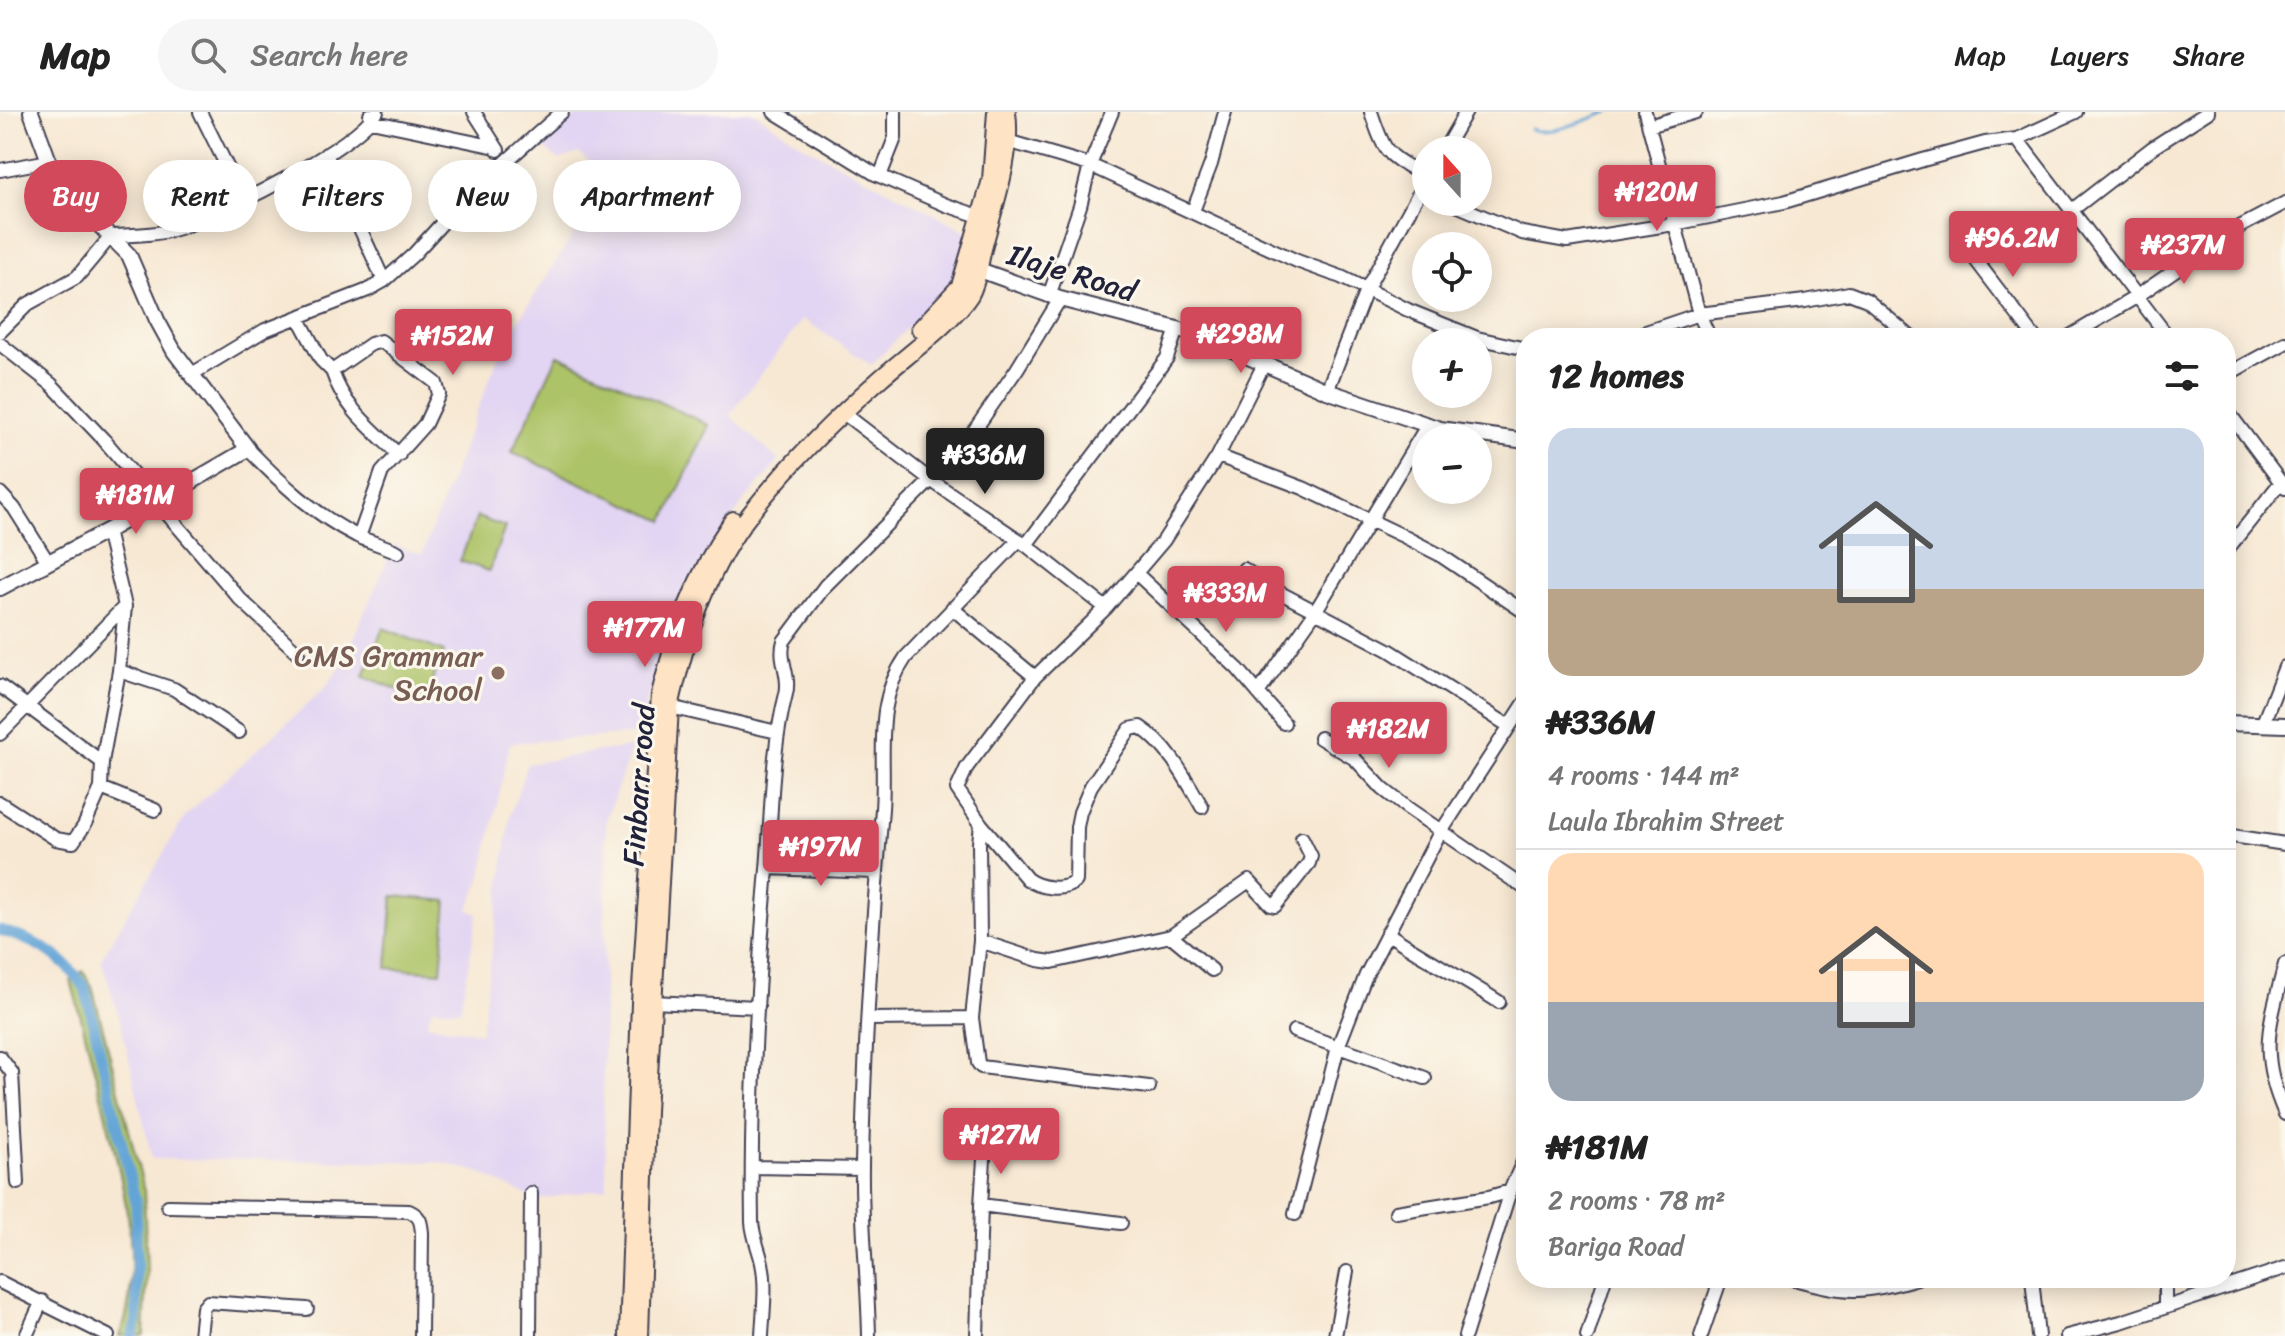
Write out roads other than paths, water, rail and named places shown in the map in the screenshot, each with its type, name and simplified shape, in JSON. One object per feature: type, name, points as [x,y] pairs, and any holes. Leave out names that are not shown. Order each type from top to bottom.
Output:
[{"type":"main road","name":"Finbarr road","points":[[986,219],[996,112]]},
{"type":"main road","name":"Finbarr road","points":[[628,1336],[635,1272],[670,707],[693,624],[719,563],[763,498],[842,412],[963,304],[971,293],[973,268],[1007,141],[1007,112]]},
{"type":"main road","name":"Finbarr road","points":[[640,1336],[635,1272],[640,1003],[660,694],[681,619],[698,577],[716,546],[756,490],[956,293],[973,268]]},
{"type":"street","points":[[31,112],[49,160]]},
{"type":"street","points":[[200,112],[224,160]]},
{"type":"street","points":[[474,112],[505,160],[562,112]]},
{"type":"street","points":[[774,112],[880,176],[986,219]]},
{"type":"street","points":[[880,176],[895,138],[895,112]]},
{"type":"street","points":[[762,1336],[764,1278],[752,1224],[758,1007],[777,732],[787,692],[787,677],[781,659],[784,641],[825,586],[960,451],[1017,369],[1055,298],[1090,165],[1112,112]]},
{"type":"street","points":[[1193,211],[1211,164],[1225,112]]},
{"type":"street","points":[[1371,112],[1382,145],[1389,155],[1412,174]]},
{"type":"street","points":[[1452,136],[1466,112]]},
{"type":"street","points":[[1696,112],[1647,119],[1699,314],[1705,328]]},
{"type":"street","points":[[1482,216],[1522,233],[1567,241],[1674,224],[1784,202],[1985,143],[2017,139],[2076,112]]},
{"type":"street","points":[[2072,210],[2152,148],[2208,112]]},
{"type":"street","points":[[258,191],[326,154],[372,115],[496,147]]},
{"type":"street","points":[[2017,139],[2161,328]]},
{"type":"street","points":[[1007,141],[1090,165],[1297,261],[1367,288],[1408,310],[1477,338],[1516,347]]},
{"type":"street","points":[[326,154],[384,281]]},
{"type":"street","points":[[0,170],[24,166]]},
{"type":"street","points":[[2084,328],[2136,297],[2230,232],[2285,203]]},
{"type":"street","points":[[1327,391],[1367,288],[1412,204]]},
{"type":"street","points":[[106,232],[129,255],[174,351],[248,449],[280,482],[339,526],[398,552]]},
{"type":"street","points":[[0,332],[28,304],[77,277],[111,236],[149,232]]},
{"type":"street","points":[[192,374],[265,330],[384,281],[433,232]]},
{"type":"street","points":[[1962,242],[2027,328]]},
{"type":"street","name":"Ilaje Road","points":[[973,268],[1055,298],[1177,329],[1327,391],[1428,424]]},
{"type":"street","points":[[1658,328],[1699,314],[1856,293],[1900,328]]},
{"type":"street","points":[[298,317],[321,360],[332,371],[338,391],[351,410],[399,455]]},
{"type":"street","points":[[869,1336],[862,1169],[876,872],[884,775],[884,707],[898,668],[952,608],[1023,542],[1167,358],[1177,329]]},
{"type":"street","points":[[332,371],[371,344],[381,341],[436,383],[439,394],[425,424],[382,472],[359,537]]},
{"type":"street","points":[[2236,370],[2285,343]]},
{"type":"street","points":[[0,344],[51,384],[104,440],[240,599],[298,653]]},
{"type":"street","points":[[1202,807],[1183,774],[1152,736],[1137,726],[1130,729],[1085,798],[1077,827],[1076,881],[1073,885],[1060,887],[1035,885],[981,824],[959,794],[959,783],[980,749],[1035,677],[1137,574],[1190,503],[1218,456],[1264,364]]},
{"type":"street","points":[[842,412],[932,481],[1023,542],[1106,608]]},
{"type":"street","points":[[2236,421],[2282,478],[2236,538]]},
{"type":"street","name":"Ilaje Road","points":[[1492,437],[1516,440]]},
{"type":"street","points":[[0,588],[107,531],[248,449]]},
{"type":"street","points":[[1258,693],[1315,612],[1412,451]]},
{"type":"street","points":[[1218,456],[1303,488],[1371,520],[1440,555],[1516,606]]},
{"type":"street","points":[[0,493],[14,508],[48,562]]},
{"type":"street","points":[[0,803],[56,839],[73,842],[84,826],[101,788],[102,762],[119,671],[125,606],[107,531]]},
{"type":"street","points":[[1244,569],[1271,588],[1389,650],[1509,726]]},
{"type":"street","points":[[1137,574],[1238,669],[1284,723]]},
{"type":"street","points":[[0,734],[125,606]]},
{"type":"street","points":[[952,608],[1035,677]]},
{"type":"street","points":[[2263,723],[2285,667]]},
{"type":"street","points":[[119,671],[174,689],[239,732]]},
{"type":"street","points":[[0,686],[102,762]]},
{"type":"street","points":[[670,707],[777,732]]},
{"type":"street","points":[[1295,1214],[1338,1047],[1366,975],[1442,831],[1516,716]]},
{"type":"street","points":[[2236,723],[2285,725]]},
{"type":"street","points":[[1320,738],[1355,759],[1383,789],[1516,882]]},
{"type":"street","points":[[101,788],[155,810]]},
{"type":"street","points":[[981,824],[980,941],[972,1018],[978,1063],[981,1067],[1149,1087]]},
{"type":"street","points":[[2236,837],[2285,844]]},
{"type":"street","points":[[980,941],[1052,962],[1171,936],[1249,881],[1271,905],[1279,903],[1309,863],[1311,856],[1302,838]]},
{"type":"street","points":[[767,868],[876,872]]},
{"type":"street","points":[[1387,933],[1499,1002]]},
{"type":"street","points":[[1171,936],[1212,970]]},
{"type":"street","points":[[2285,964],[2267,1041],[2272,1083],[2285,1114]]},
{"type":"street","points":[[652,1002],[758,1007]]},
{"type":"street","points":[[868,1019],[972,1018]]},
{"type":"street","points":[[1294,1031],[1425,1078]]},
{"type":"street","points":[[0,1057],[12,1073],[18,1183]]},
{"type":"street","points":[[977,1336],[985,1144]]},
{"type":"street","points":[[753,1167],[862,1169]]},
{"type":"street","points":[[1465,1336],[1516,1178]]},
{"type":"street","points":[[1396,1212],[1510,1191]]},
{"type":"street","points":[[530,1336],[531,1193]]},
{"type":"street","points":[[981,1205],[1121,1223]]},
{"type":"street","points":[[168,1206],[351,1208],[417,1214],[422,1233],[421,1336]]},
{"type":"street","points":[[2236,1284],[2285,1268]]},
{"type":"street","points":[[1335,1336],[1347,1272]]},
{"type":"street","points":[[0,1282],[108,1336]]},
{"type":"street","points":[[1587,1336],[1602,1288]]},
{"type":"street","points":[[1701,1336],[1718,1288]]},
{"type":"street","points":[[2033,1288],[2038,1336]]},
{"type":"street","points":[[2165,1288],[2165,1307]]},
{"type":"street","points":[[2067,1336],[2223,1288]]},
{"type":"street","points":[[26,1336],[42,1301]]},
{"type":"street","points":[[200,1336],[204,1304],[208,1302],[307,1309]]},
{"type":"waterway","points":[[1530,129],[1559,129],[1609,112]]},
{"type":"waterway","points":[[0,930],[48,951],[67,966],[85,988],[136,1203],[137,1320],[133,1336]]},
{"type":"place","name":"CMS Grammar School","points":[[498,673]]}]
